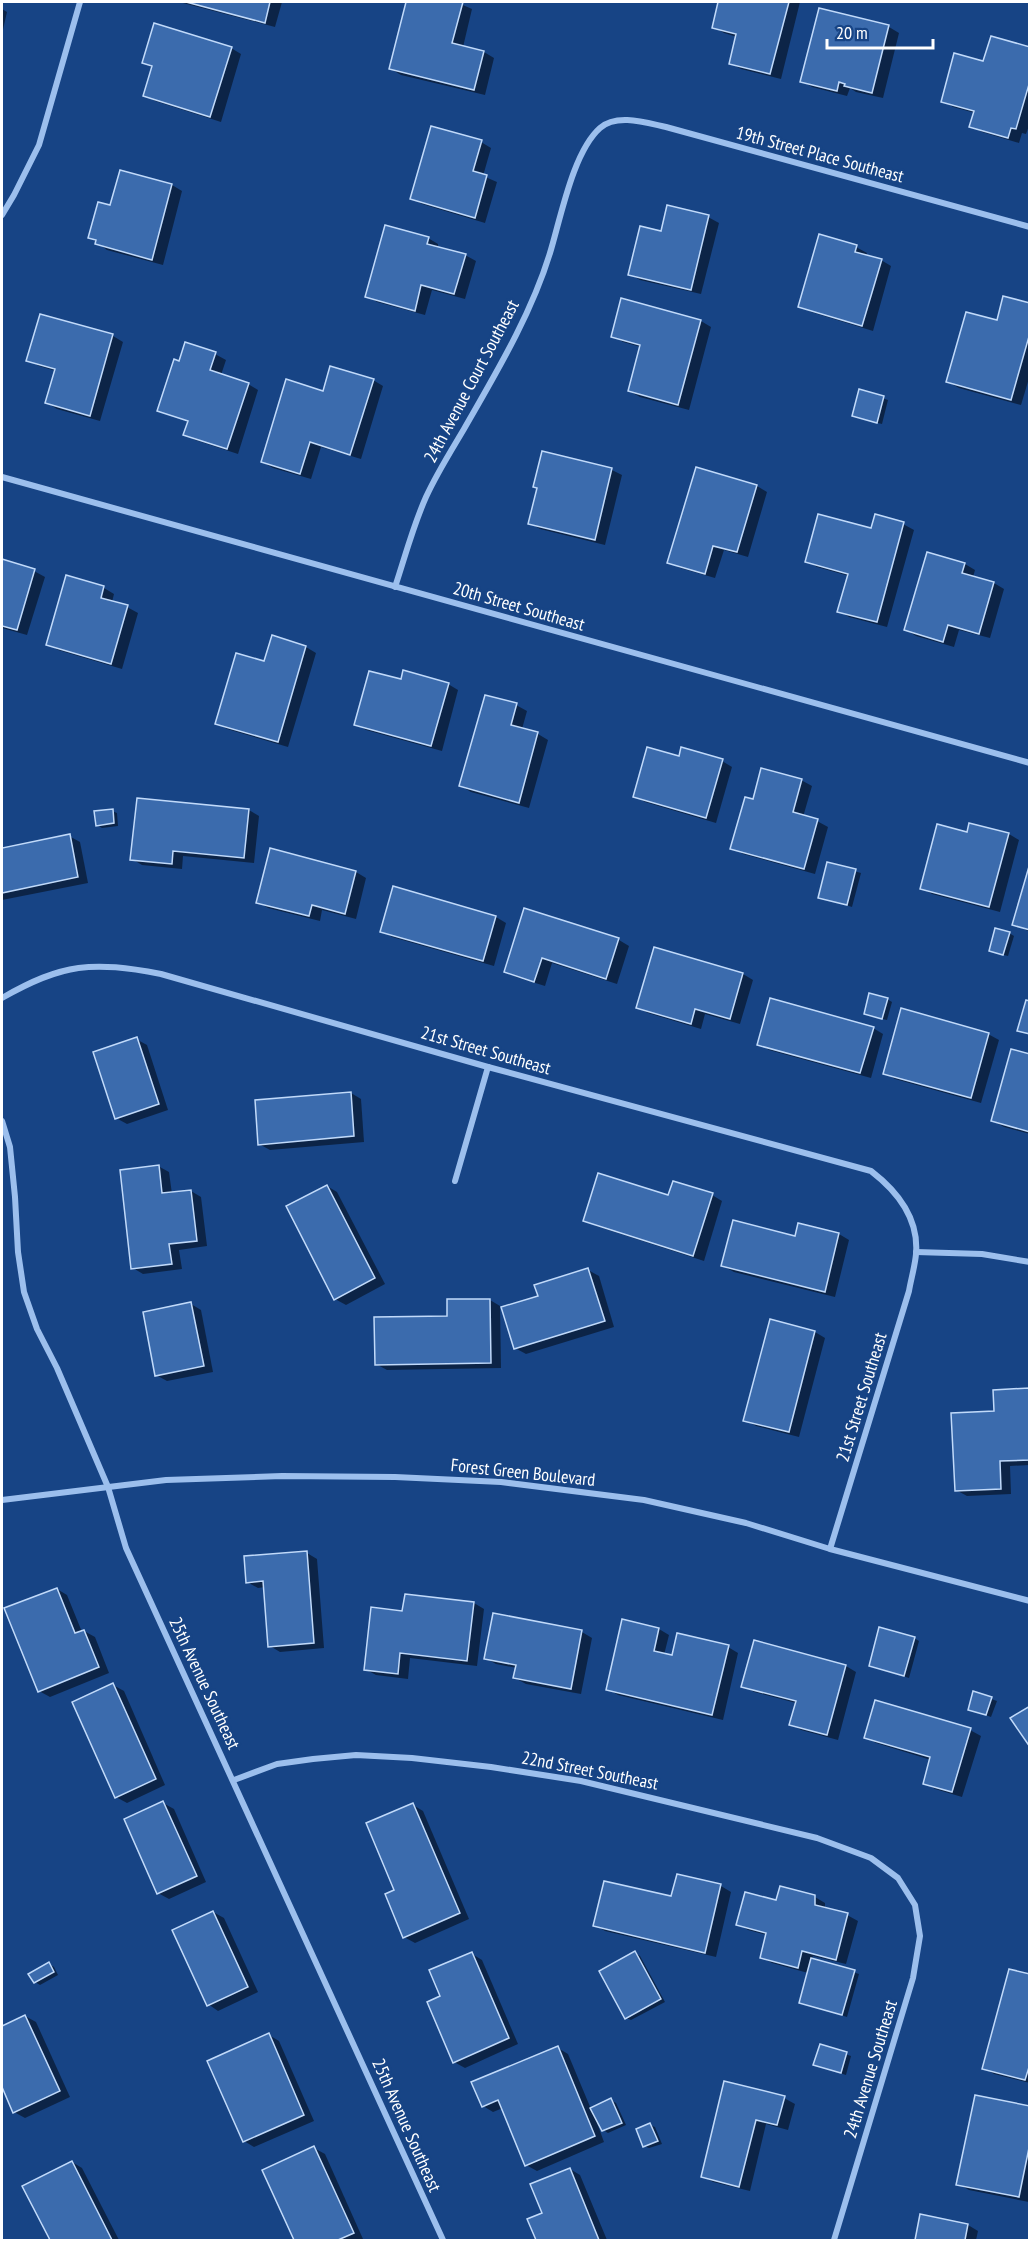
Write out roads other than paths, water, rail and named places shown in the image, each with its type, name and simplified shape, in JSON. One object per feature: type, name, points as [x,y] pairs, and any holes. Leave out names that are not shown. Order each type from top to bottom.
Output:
[{"type":"street","points":[[2,215],[39,145],[80,2]]},
{"type":"street","name":"19th Street Place Southeast","points":[[602,126],[618,121],[636,120],[666,127],[1029,227]]},
{"type":"street","name":"24th Avenue Court Southeast","points":[[395,587],[411,534],[427,496],[507,353],[548,259],[576,164],[588,141],[602,126]]},
{"type":"street","name":"20th Street Southeast","points":[[2,477],[1029,763]]},
{"type":"street","name":"21st Street Southeast","points":[[2,998],[31,981],[56,972],[90,966],[124,968],[185,980],[488,1067],[871,1171],[889,1185],[902,1201],[912,1223],[916,1252],[909,1291],[830,1549]]},
{"type":"street","points":[[455,1181],[488,1067]]},
{"type":"street","name":"25th Avenue Southeast","points":[[2,1121],[10,1147],[18,1252],[24,1292],[37,1329],[57,1368],[108,1487],[126,1548],[443,2241]]},
{"type":"street","points":[[916,1252],[982,1254],[1029,1262]]},
{"type":"street","name":"Forest Green Boulevard","points":[[2,1500],[166,1479],[282,1476],[395,1477],[501,1482],[644,1500],[746,1523],[830,1549],[1029,1601]]},
{"type":"street","name":"22nd Street Southeast","points":[[234,1780],[277,1764],[356,1755],[468,1764],[581,1781],[760,1824],[843,1847],[871,1858],[898,1878],[915,1905]]},
{"type":"street","name":"24th Avenue Southeast","points":[[834,2241],[913,1978],[920,1935],[915,1905]]}]
